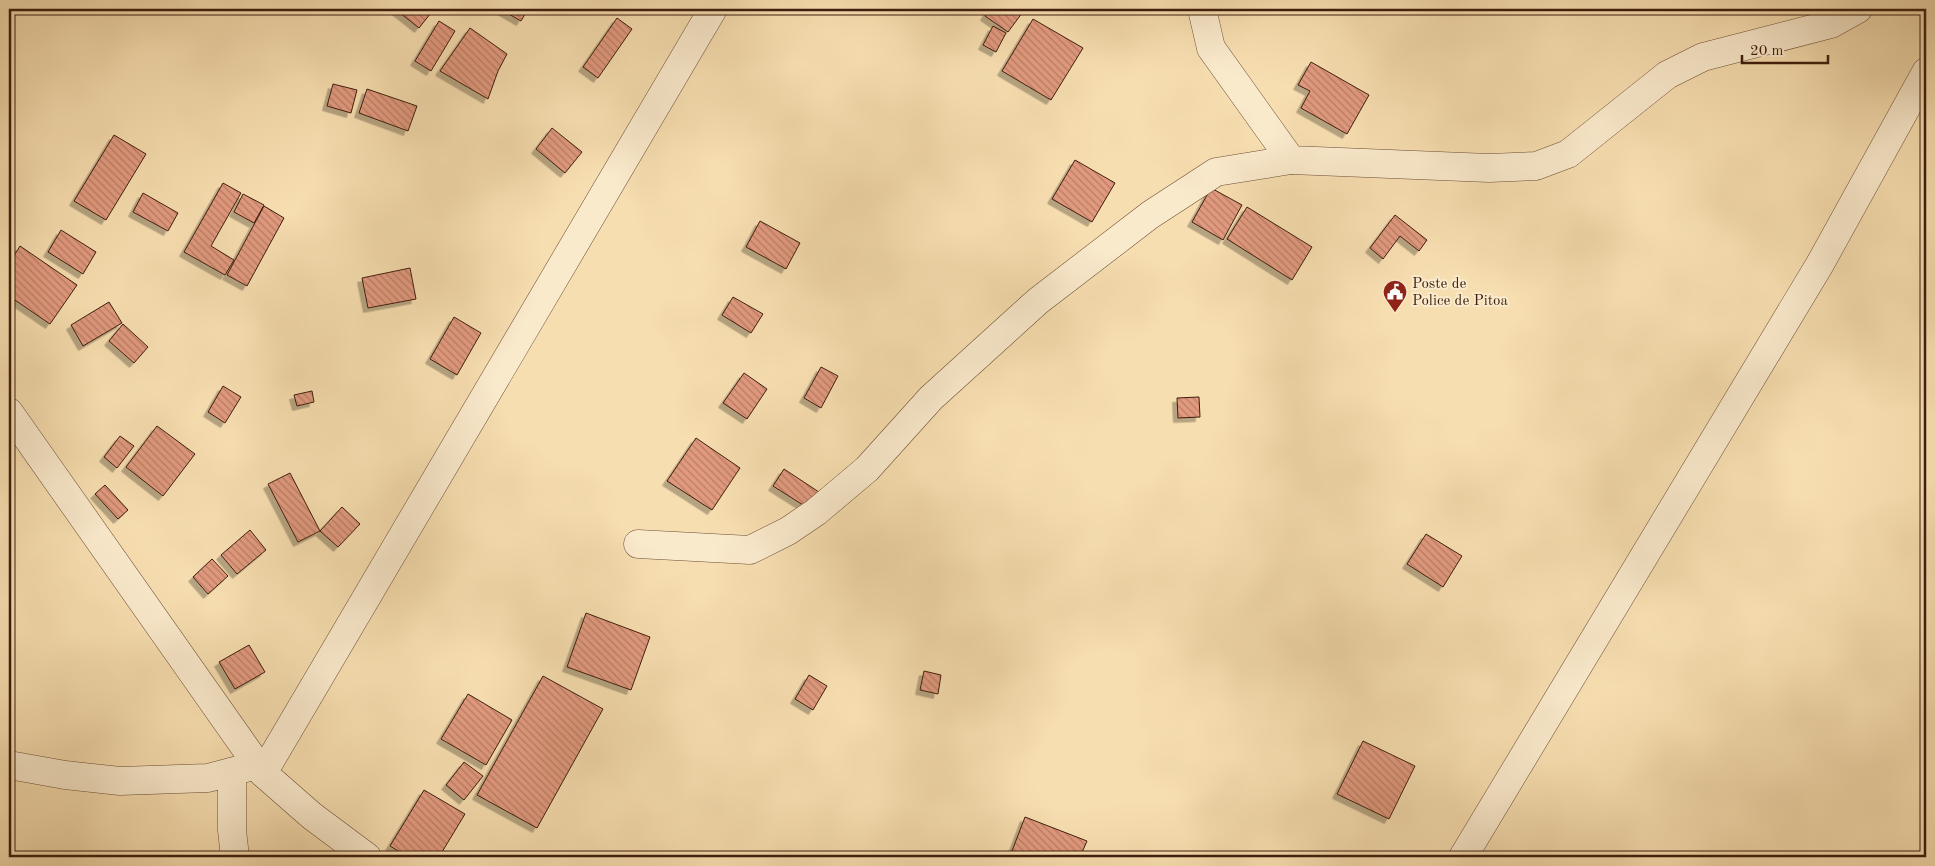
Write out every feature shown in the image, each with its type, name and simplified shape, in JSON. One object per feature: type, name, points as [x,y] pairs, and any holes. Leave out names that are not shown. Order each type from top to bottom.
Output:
[{"type":"street","points":[[235,857],[232,830],[251,770],[713,9]]},
{"type":"street","points":[[1202,9],[1211,48],[1291,160]]},
{"type":"street","points":[[638,544],[750,550],[788,531],[816,512],[867,469],[931,398],[1038,300],[1150,215],[1216,172],[1291,160],[1488,168],[1536,166],[1568,154],[1667,75],[1703,57],[1831,24],[1858,9]]},
{"type":"street","points":[[1463,857],[1820,264],[1926,72]]},
{"type":"street","points":[[9,412],[251,770],[367,857]]},
{"type":"street","points":[[9,765],[65,776],[120,781],[208,778],[251,770]]},
{"type":"building","points":[[395,9],[434,9],[419,28]]},
{"type":"building","points":[[500,9],[528,9],[521,21]]},
{"type":"building","points":[[989,9],[1025,9],[1008,32],[985,16]]},
{"type":"building","points":[[617,18],[632,29],[598,78],[583,67]]},
{"type":"building","points":[[1033,19],[1083,48],[1051,100],[1002,71]]},
{"type":"building","points":[[439,21],[455,31],[431,71],[415,61]]},
{"type":"building","points":[[993,26],[1006,33],[996,52],[983,45]]},
{"type":"building","points":[[470,28],[507,54],[498,71],[488,99],[440,71]]},
{"type":"building","points":[[1311,62],[1369,95],[1347,134],[1301,108],[1310,91],[1298,85]]},
{"type":"building","points":[[333,84],[357,90],[351,113],[327,106]]},
{"type":"building","points":[[367,89],[417,106],[408,131],[359,113]]},
{"type":"building","points":[[552,128],[582,152],[565,173],[536,149]]},
{"type":"building","points":[[114,135],[146,154],[106,220],[74,201]]},
{"type":"building","points":[[1075,160],[1115,183],[1092,222],[1052,199]]},
{"type":"building","points":[[223,183],[241,193],[211,246],[234,260],[225,275],[184,252]]},
{"type":"building","points":[[1211,188],[1242,205],[1223,240],[1192,222]]},
{"type":"building","points":[[143,193],[178,213],[168,231],[133,212]]},
{"type":"building","points":[[243,194],[264,205],[254,223],[234,212]]},
{"type":"building","points":[[264,206],[284,218],[247,286],[227,275]]},
{"type":"building","points":[[1247,207],[1312,247],[1292,280],[1227,239]]},
{"type":"building","points":[[1395,215],[1427,240],[1419,251],[1400,236],[1383,259],[1370,248]]},
{"type":"building","points":[[760,221],[800,243],[786,269],[746,247]]},
{"type":"building","points":[[61,230],[96,252],[83,274],[48,252]]},
{"type":"building","points":[[20,246],[77,285],[50,324],[9,296],[9,264]]},
{"type":"building","points":[[410,268],[416,299],[368,308],[362,278]]},
{"type":"building","points":[[733,297],[763,314],[751,333],[722,315]]},
{"type":"building","points":[[109,302],[122,323],[83,346],[71,325]]},
{"type":"building","points":[[454,317],[481,333],[457,375],[430,359]]},
{"type":"building","points":[[123,324],[148,347],[134,363],[109,341]]},
{"type":"building","points":[[821,367],[838,376],[821,408],[804,398]]},
{"type":"building","points":[[744,373],[767,389],[747,419],[723,403]]},
{"type":"building","points":[[223,386],[241,397],[225,423],[208,412]]},
{"type":"building","points":[[312,391],[314,402],[297,406],[294,395]]},
{"type":"building","points":[[1199,397],[1200,417],[1178,418],[1177,398]]},
{"type":"building","points":[[157,426],[195,454],[163,496],[126,467]]},
{"type":"building","points":[[120,436],[134,446],[117,468],[104,457]]},
{"type":"building","points":[[696,438],[740,468],[712,510],[667,481]]},
{"type":"building","points":[[784,469],[825,496],[814,512],[773,486]]},
{"type":"building","points":[[290,473],[320,531],[298,542],[268,484]]},
{"type":"building","points":[[105,485],[128,510],[118,519],[95,494]]},
{"type":"building","points":[[342,507],[360,524],[338,547],[320,531]]},
{"type":"building","points":[[250,530],[266,550],[237,574],[221,555]]},
{"type":"building","points":[[1426,534],[1462,556],[1443,587],[1407,564]]},
{"type":"building","points":[[212,559],[228,576],[208,594],[193,577]]},
{"type":"building","points":[[586,613],[650,637],[631,690],[567,667]]},
{"type":"building","points":[[249,645],[265,672],[235,689],[219,662]]},
{"type":"building","points":[[924,671],[941,675],[938,694],[920,690]]},
{"type":"building","points":[[809,675],[827,686],[813,710],[795,699]]},
{"type":"building","points":[[543,676],[603,709],[537,828],[477,795]]},
{"type":"building","points":[[468,694],[512,720],[486,765],[441,739]]},
{"type":"building","points":[[1363,741],[1415,766],[1389,819],[1337,794]]},
{"type":"building","points":[[464,762],[483,776],[464,800],[446,785]]},
{"type":"building","points":[[424,790],[465,814],[439,857],[408,857],[390,846]]},
{"type":"building","points":[[1025,817],[1087,841],[1080,857],[1028,857],[1012,851]]},
{"type":"place","name":"Poste de Police de Pitoa","points":[[1395,313]]}]
